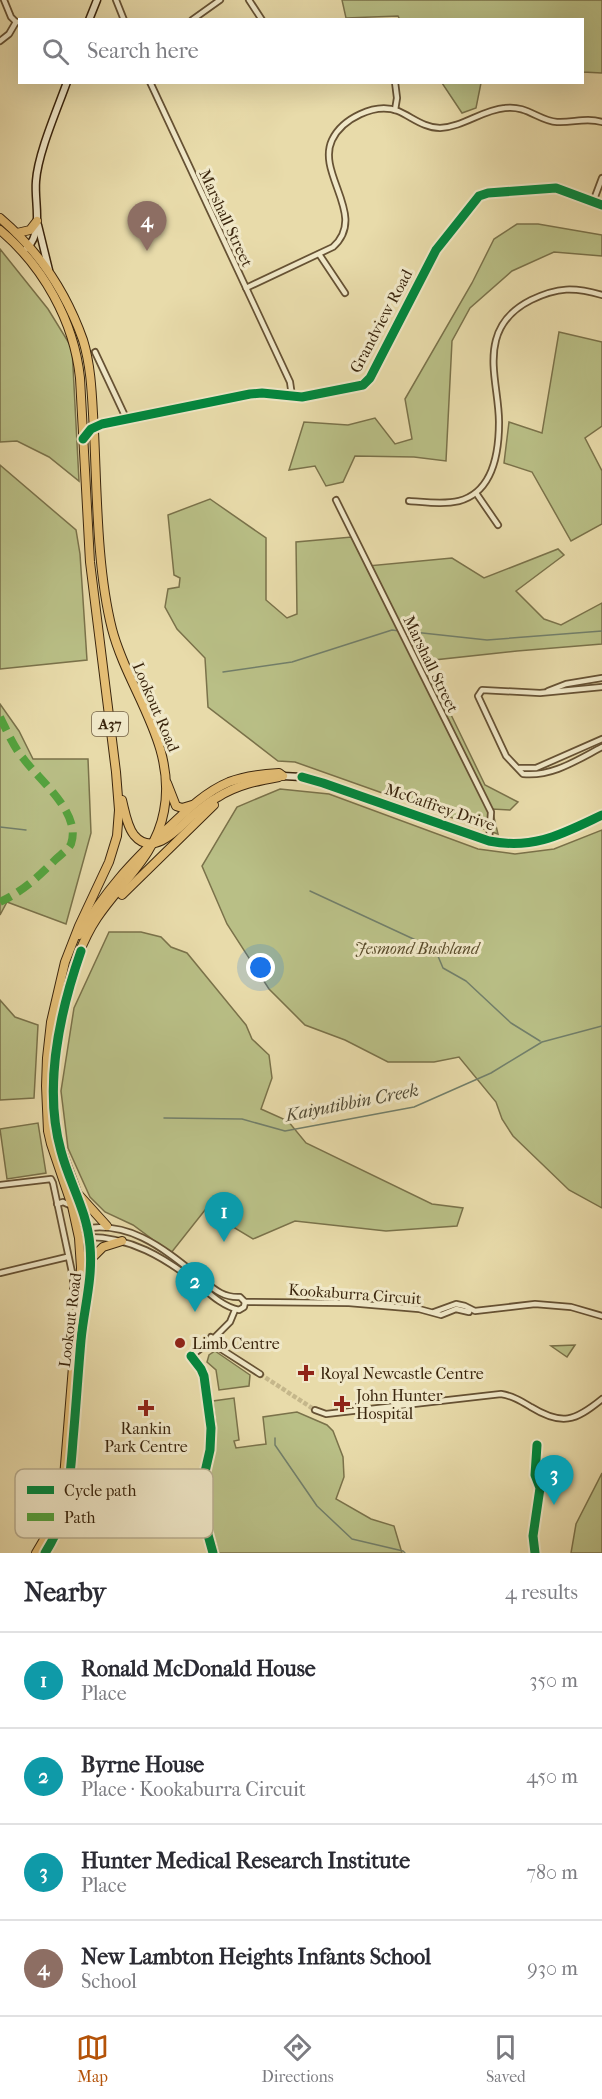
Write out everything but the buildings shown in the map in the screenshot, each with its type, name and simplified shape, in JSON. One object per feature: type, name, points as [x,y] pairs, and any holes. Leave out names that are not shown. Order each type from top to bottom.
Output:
[{"type":"highway","name":"Lookout Road","points":[[0,218],[30,245],[49,271],[76,322],[83,341],[89,366],[108,609],[122,661],[161,746],[167,781],[163,817],[153,843],[136,871],[90,931],[81,951],[62,1017],[53,1097],[55,1126],[61,1154],[78,1194],[88,1232],[91,1260],[90,1286],[81,1339],[71,1469]]},
{"type":"highway","points":[[17,233],[30,230],[37,221]]},
{"type":"highway","name":"A37","points":[[0,230],[23,251]]},
{"type":"highway","name":"Lookout Road","points":[[23,251],[49,288],[72,339],[80,371],[90,562],[119,810],[115,845],[105,873],[78,926],[51,1022],[46,1086],[51,1144],[69,1192],[79,1234],[81,1275],[65,1469]]},
{"type":"highway","points":[[116,772],[126,816],[133,833],[142,842],[153,843],[165,840],[203,807],[232,789],[252,782],[283,776]]},
{"type":"highway","points":[[167,781],[176,806],[185,808],[220,787],[241,778],[279,773],[283,776]]},
{"type":"highway","points":[[105,909],[111,907],[214,805],[242,788],[283,776]]},
{"type":"highway","points":[[69,952],[102,898],[130,864],[195,803]]},
{"type":"highway","points":[[133,833],[141,838],[148,836],[155,831],[163,817]]},
{"type":"highway","points":[[78,1194],[107,1226]]},
{"type":"highway","points":[[91,1260],[103,1247],[123,1240]]},
{"type":"highway","name":"Lookout Road","points":[[36,1553],[45,1538]]},
{"type":"highway","name":"Lookout Road","points":[[45,1553],[53,1538]]},
{"type":"main road","points":[[90,18],[97,0]]},
{"type":"main road","points":[[23,251],[30,245],[36,233],[35,197],[38,167],[66,84]]},
{"type":"main road","points":[[37,221],[49,271]]},
{"type":"main road","name":"McCaffrey Drive","points":[[283,776],[302,777],[323,783],[489,841],[504,844],[534,843],[552,838],[602,816]]},
{"type":"street","points":[[0,41],[18,22],[12,17],[4,0]]},
{"type":"street","points":[[116,0],[123,18]]},
{"type":"street","points":[[195,18],[220,0]]},
{"type":"street","points":[[249,0],[261,18]]},
{"type":"street","name":"Marshall Street","points":[[151,84],[290,382],[291,396]]},
{"type":"street","points":[[395,84],[397,98],[395,110]]},
{"type":"street","points":[[246,288],[320,254],[333,247],[343,237],[346,223],[330,158],[332,140],[349,120],[368,112],[395,110],[436,128],[456,125],[505,108],[530,111],[554,122],[581,119],[602,122]]},
{"type":"street","points":[[593,201],[602,178]]},
{"type":"street","name":"Grandview Road","points":[[94,427],[126,418],[250,394],[302,397],[345,390],[365,384],[436,250],[479,196],[488,193],[556,188],[602,204]]},
{"type":"street","points":[[320,254],[345,293]]},
{"type":"street","points":[[409,501],[455,502],[476,493],[491,472],[499,421],[494,360],[496,340],[504,323],[517,308],[551,292],[575,289],[602,295]]},
{"type":"street","points":[[95,352],[126,418]]},
{"type":"street","points":[[83,439],[94,427]]},
{"type":"street","points":[[476,493],[498,525]]},
{"type":"street","name":"Marshall Street","points":[[336,500],[491,812],[489,841]]},
{"type":"street","points":[[540,693],[566,684],[602,678]]},
{"type":"street","points":[[602,687],[540,693],[482,690],[478,696],[506,756],[524,774],[548,774],[602,747]]},
{"type":"street","points":[[519,768],[536,768],[602,739]]},
{"type":"street","points":[[0,1185],[51,1179],[73,1277],[73,1296]]},
{"type":"street","points":[[57,1201],[69,1192]]},
{"type":"street","points":[[57,1201],[72,1206]]},
{"type":"street","points":[[107,1226],[140,1236],[188,1268],[221,1295],[241,1297],[245,1302],[242,1309],[234,1309],[223,1304],[166,1260],[134,1244],[88,1232],[79,1234],[107,1226]]},
{"type":"street","points":[[0,1273],[67,1257]]},
{"type":"street","points":[[206,1469],[210,1450],[211,1428],[204,1377],[191,1356],[230,1322],[234,1309],[231,1303],[235,1298]]},
{"type":"street","name":"Kookaburra Circuit","points":[[245,1302],[338,1302],[419,1309],[441,1315],[458,1309],[469,1312],[467,1307],[475,1311],[535,1304],[571,1307],[602,1316]]},
{"type":"street","points":[[212,1340],[260,1374]]},
{"type":"street","points":[[315,1410],[327,1414],[501,1394],[513,1396],[545,1415],[569,1419],[587,1411],[602,1399]]},
{"type":"street","points":[[209,1538],[213,1553]]},
{"type":"green space","points":[[342,0],[602,0],[602,73],[584,72],[584,18],[399,18],[398,16],[346,18]]},
{"type":"green space","points":[[443,84],[481,84],[476,108],[462,113]]},
{"type":"green space","points":[[517,224],[538,224],[602,235],[602,256],[554,252],[512,271],[470,308],[452,341],[446,461],[414,457],[355,456],[343,482],[326,486],[315,466],[289,470],[304,422],[348,425],[375,418],[395,444],[412,439],[405,399],[472,283],[494,239]]},
{"type":"green space","points":[[0,249],[48,309],[72,348],[79,481],[49,457],[17,441],[0,442]]},
{"type":"green space","points":[[559,332],[602,342],[602,426],[585,438],[602,471],[602,524],[571,541],[532,472],[504,463],[509,422],[542,433]]},
{"type":"green space","points":[[0,465],[76,530],[80,554],[87,660],[0,669]]},
{"type":"green space","points":[[210,499],[266,538],[266,600],[287,618],[297,614],[296,542],[352,537],[368,566],[452,558],[484,578],[558,549],[564,555],[516,591],[544,619],[561,625],[602,603],[602,644],[425,661],[485,785],[518,802],[510,810],[492,809],[498,834],[295,762],[278,761],[208,707],[205,658],[177,629],[165,607],[168,589],[179,587],[180,578],[174,575],[168,515]]},
{"type":"green space","points":[[0,704],[19,731],[33,759],[88,759],[91,833],[66,924],[7,902],[0,915]]},
{"type":"green space","name":"Jesmond Bushland","points":[[280,789],[329,794],[478,849],[515,854],[554,849],[602,830],[602,1208],[569,1190],[513,1136],[502,1119],[496,1102],[459,1057],[434,1062],[388,1062],[345,1040],[305,1025],[269,989],[227,924],[202,866],[237,807]]},
{"type":"green space","points":[[109,932],[141,932],[161,937],[171,947],[187,953],[246,1025],[252,1039],[269,1055],[272,1078],[261,1109],[288,1121],[306,1143],[432,1204],[463,1208],[457,1226],[386,1231],[295,1221],[253,1239],[205,1210],[171,1253],[133,1225],[105,1212],[90,1197],[68,1148],[61,1091],[74,1008]]},
{"type":"green space","points":[[0,1000],[15,1017],[38,1025],[34,1098],[0,1100]]},
{"type":"green space","points":[[38,1123],[46,1173],[7,1179],[0,1129]]},
{"type":"green space","points":[[575,1345],[567,1357],[551,1346]]},
{"type":"green space","points":[[215,1351],[250,1375],[249,1386],[219,1390],[216,1370],[207,1362],[209,1355]]},
{"type":"green space","points":[[234,1398],[239,1440],[234,1441],[236,1448],[266,1444],[263,1417],[297,1412],[327,1425],[333,1431],[343,1457],[344,1477],[336,1499],[371,1519],[394,1526],[402,1553],[219,1553],[213,1534],[213,1469],[210,1469],[216,1423],[213,1401]]},
{"type":"green space","points":[[602,1473],[602,1553],[571,1553],[576,1524]]},
{"type":"waterway","points":[[223,672],[292,662],[392,630],[400,631]]},
{"type":"waterway","points":[[404,631],[487,640],[602,631]]},
{"type":"waterway","points":[[0,827],[26,830]]},
{"type":"waterway","points":[[310,891],[435,949],[443,968],[466,981],[511,1023],[540,1041]]},
{"type":"waterway","name":"Kaiyutibbin Creek","points":[[164,1118],[242,1119],[285,1131],[414,1107],[491,1073],[542,1042],[602,1026]]},
{"type":"waterway","points":[[275,1438],[275,1445],[317,1506],[352,1539],[405,1553]]},
{"type":"tunnel","points":[[260,1374],[315,1410]]},
{"type":"marked path","points":[[0,717],[19,753],[65,809],[73,832],[71,844],[66,850],[29,884],[0,902]]},
{"type":"cycle path","points":[[83,439],[91,429],[102,424],[250,394],[302,397],[363,385],[370,378],[436,250],[479,196],[488,193],[556,188],[602,205]]},
{"type":"cycle path","points":[[302,777],[489,841],[534,842],[561,834],[602,815]]},
{"type":"cycle path","points":[[71,1469],[81,1340],[91,1258],[82,1209],[61,1151],[56,1127],[54,1076],[56,1050],[66,999],[81,951]]},
{"type":"cycle path","points":[[191,1356],[204,1376],[211,1428],[210,1450],[206,1469]]},
{"type":"cycle path","points":[[535,1553],[533,1536],[540,1488],[535,1475],[537,1445]]},
{"type":"cycle path","points":[[45,1553],[54,1538]]},
{"type":"cycle path","points":[[209,1538],[213,1553]]},
{"type":"place","name":"New Lambton Heights Infants School","points":[[147,251]]},
{"type":"place","name":"Ronald McDonald House","points":[[224,1242]]},
{"type":"place","name":"Byrne House","points":[[195,1312]]},
{"type":"place","name":"Limb Centre","points":[[180,1343]]},
{"type":"place","name":"Royal Newcastle Centre","points":[[306,1373]]},
{"type":"place","name":"John Hunter Hospital","points":[[342,1404]]},
{"type":"place","name":"Rankin Park Centre","points":[[146,1408]]},
{"type":"place","name":"Hunter Medical Research Institute","points":[[554,1505]]}]
